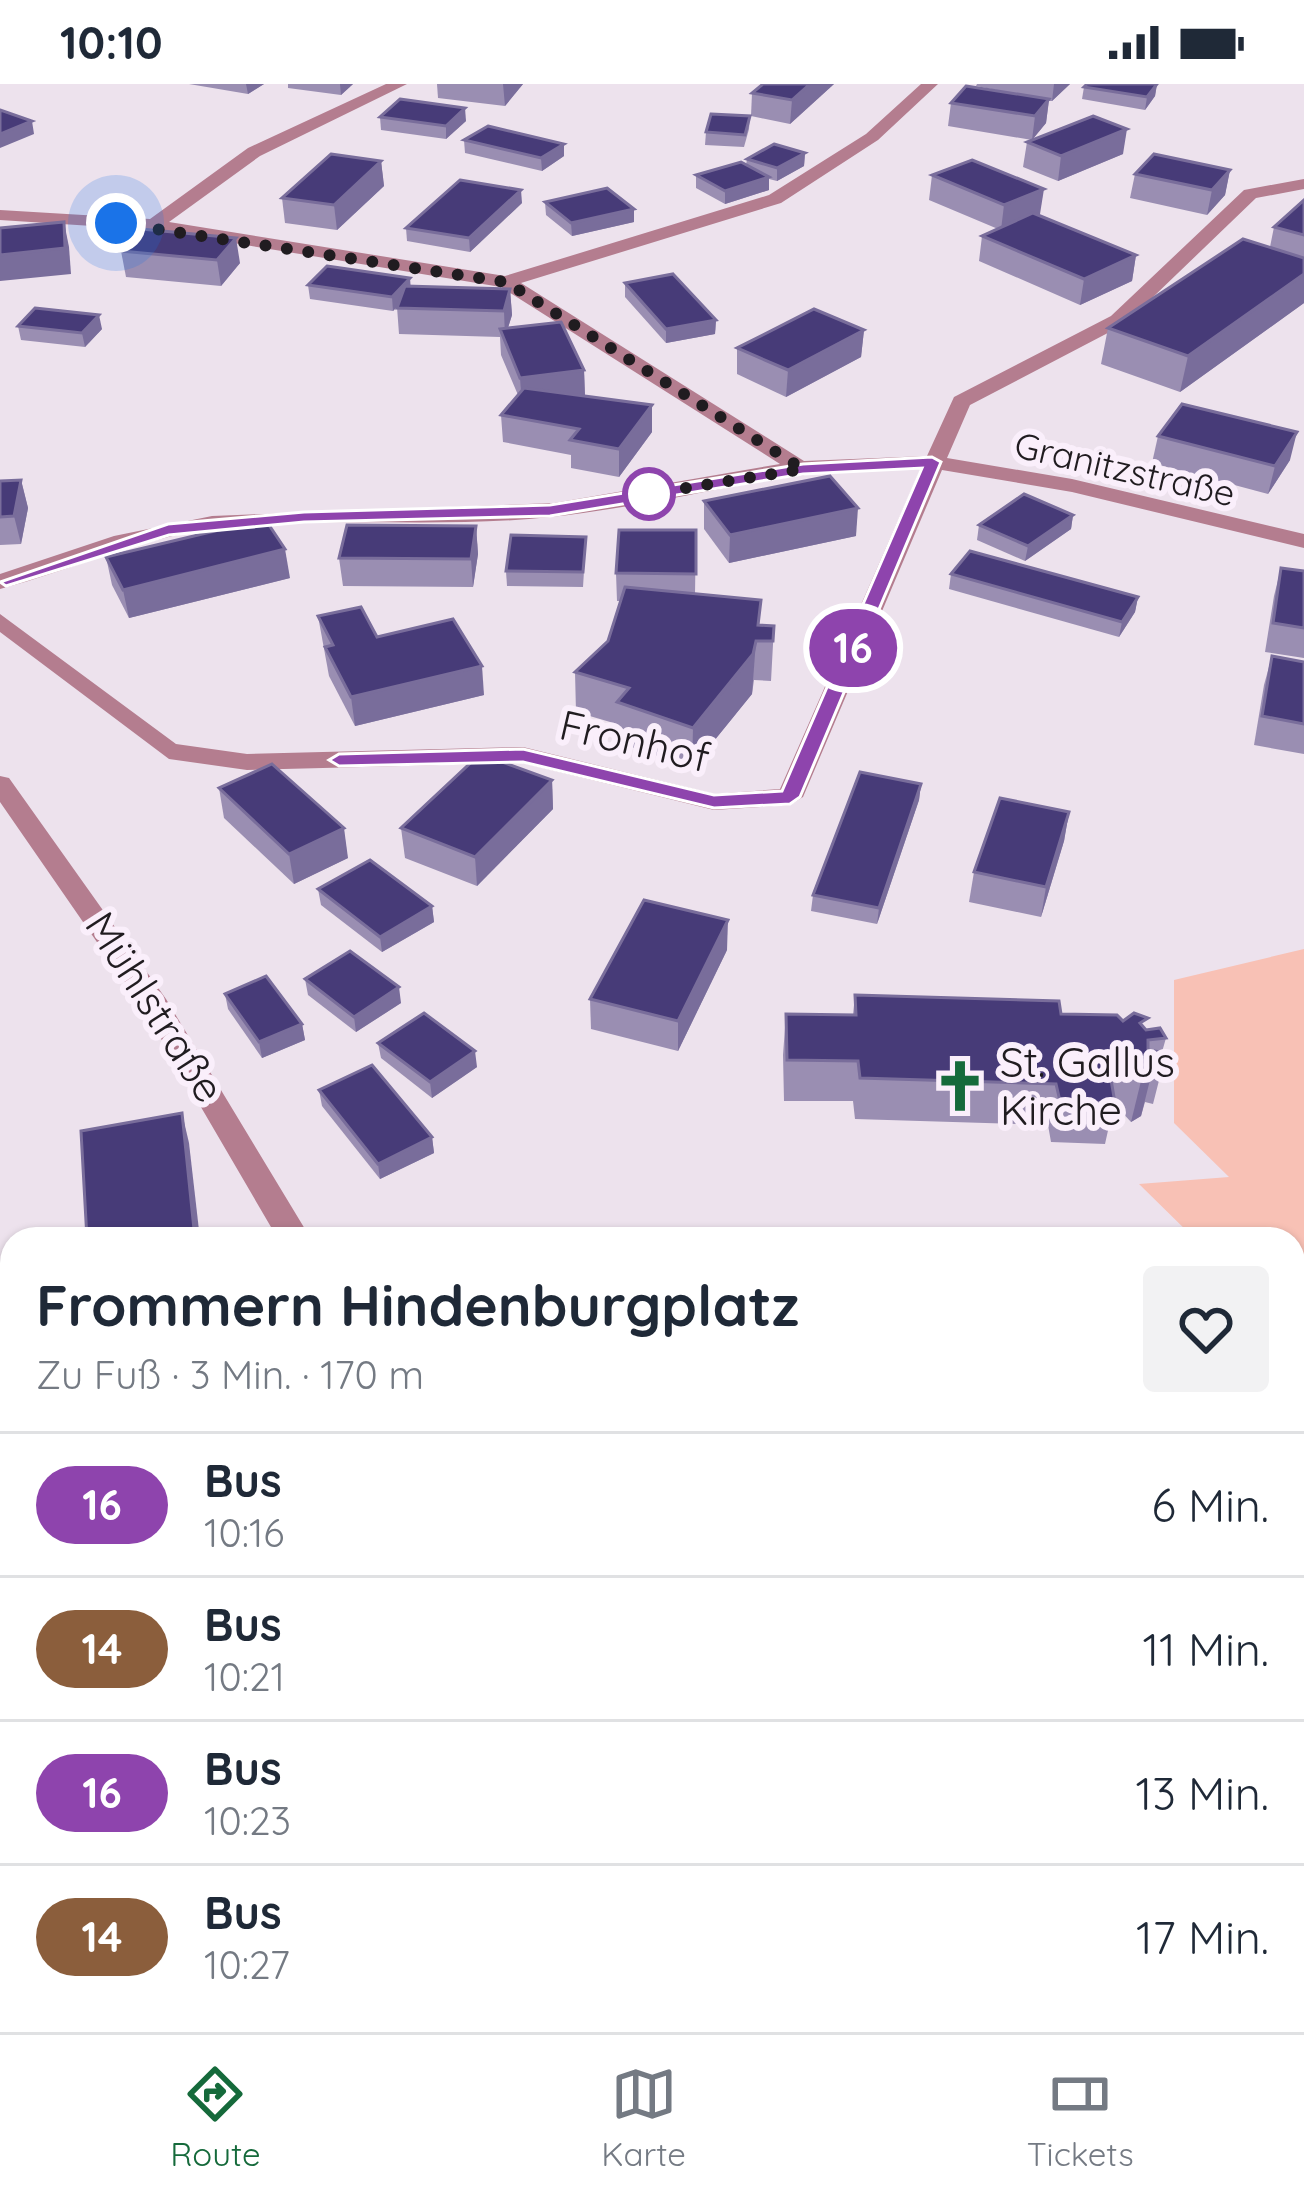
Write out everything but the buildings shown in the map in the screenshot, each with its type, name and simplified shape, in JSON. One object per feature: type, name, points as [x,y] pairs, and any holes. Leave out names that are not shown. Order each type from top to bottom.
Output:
[{"type":"street","points":[[154,225],[254,152],[399,84]]},
{"type":"street","points":[[506,282],[776,199],[872,137],[931,84]]},
{"type":"street","points":[[932,462],[961,401],[1118,320],[1250,194],[1304,184]]},
{"type":"street","points":[[0,215],[154,225],[506,282],[803,469]]},
{"type":"street","name":"Granitzstraße","points":[[0,582],[168,530],[304,517],[550,511],[803,469],[932,462],[1051,482],[1202,521],[1304,541]]},
{"type":"street","name":"Fronhof","points":[[0,621],[169,751],[248,762],[523,755],[714,802],[790,797],[932,462]]},
{"type":"street","name":"Mühlstraße","points":[[0,784],[193,1058],[288,1227]]},
{"type":"shaded area","points":[[1304,949],[1304,1227],[1183,1227],[1139,1184],[1229,1177],[1174,1123],[1174,980]]},
{"type":"bus line","name":"16","points":[[0,582],[168,530],[304,517],[550,511],[803,469],[932,462],[790,797],[714,802],[523,755],[339,760]]},
{"type":"place","name":"St. Gallus Kirche","points":[[960,1086]]},
{"type":"route","points":[[116,223],[154,225],[506,282],[803,469],[630,497],[649,494]]}]
